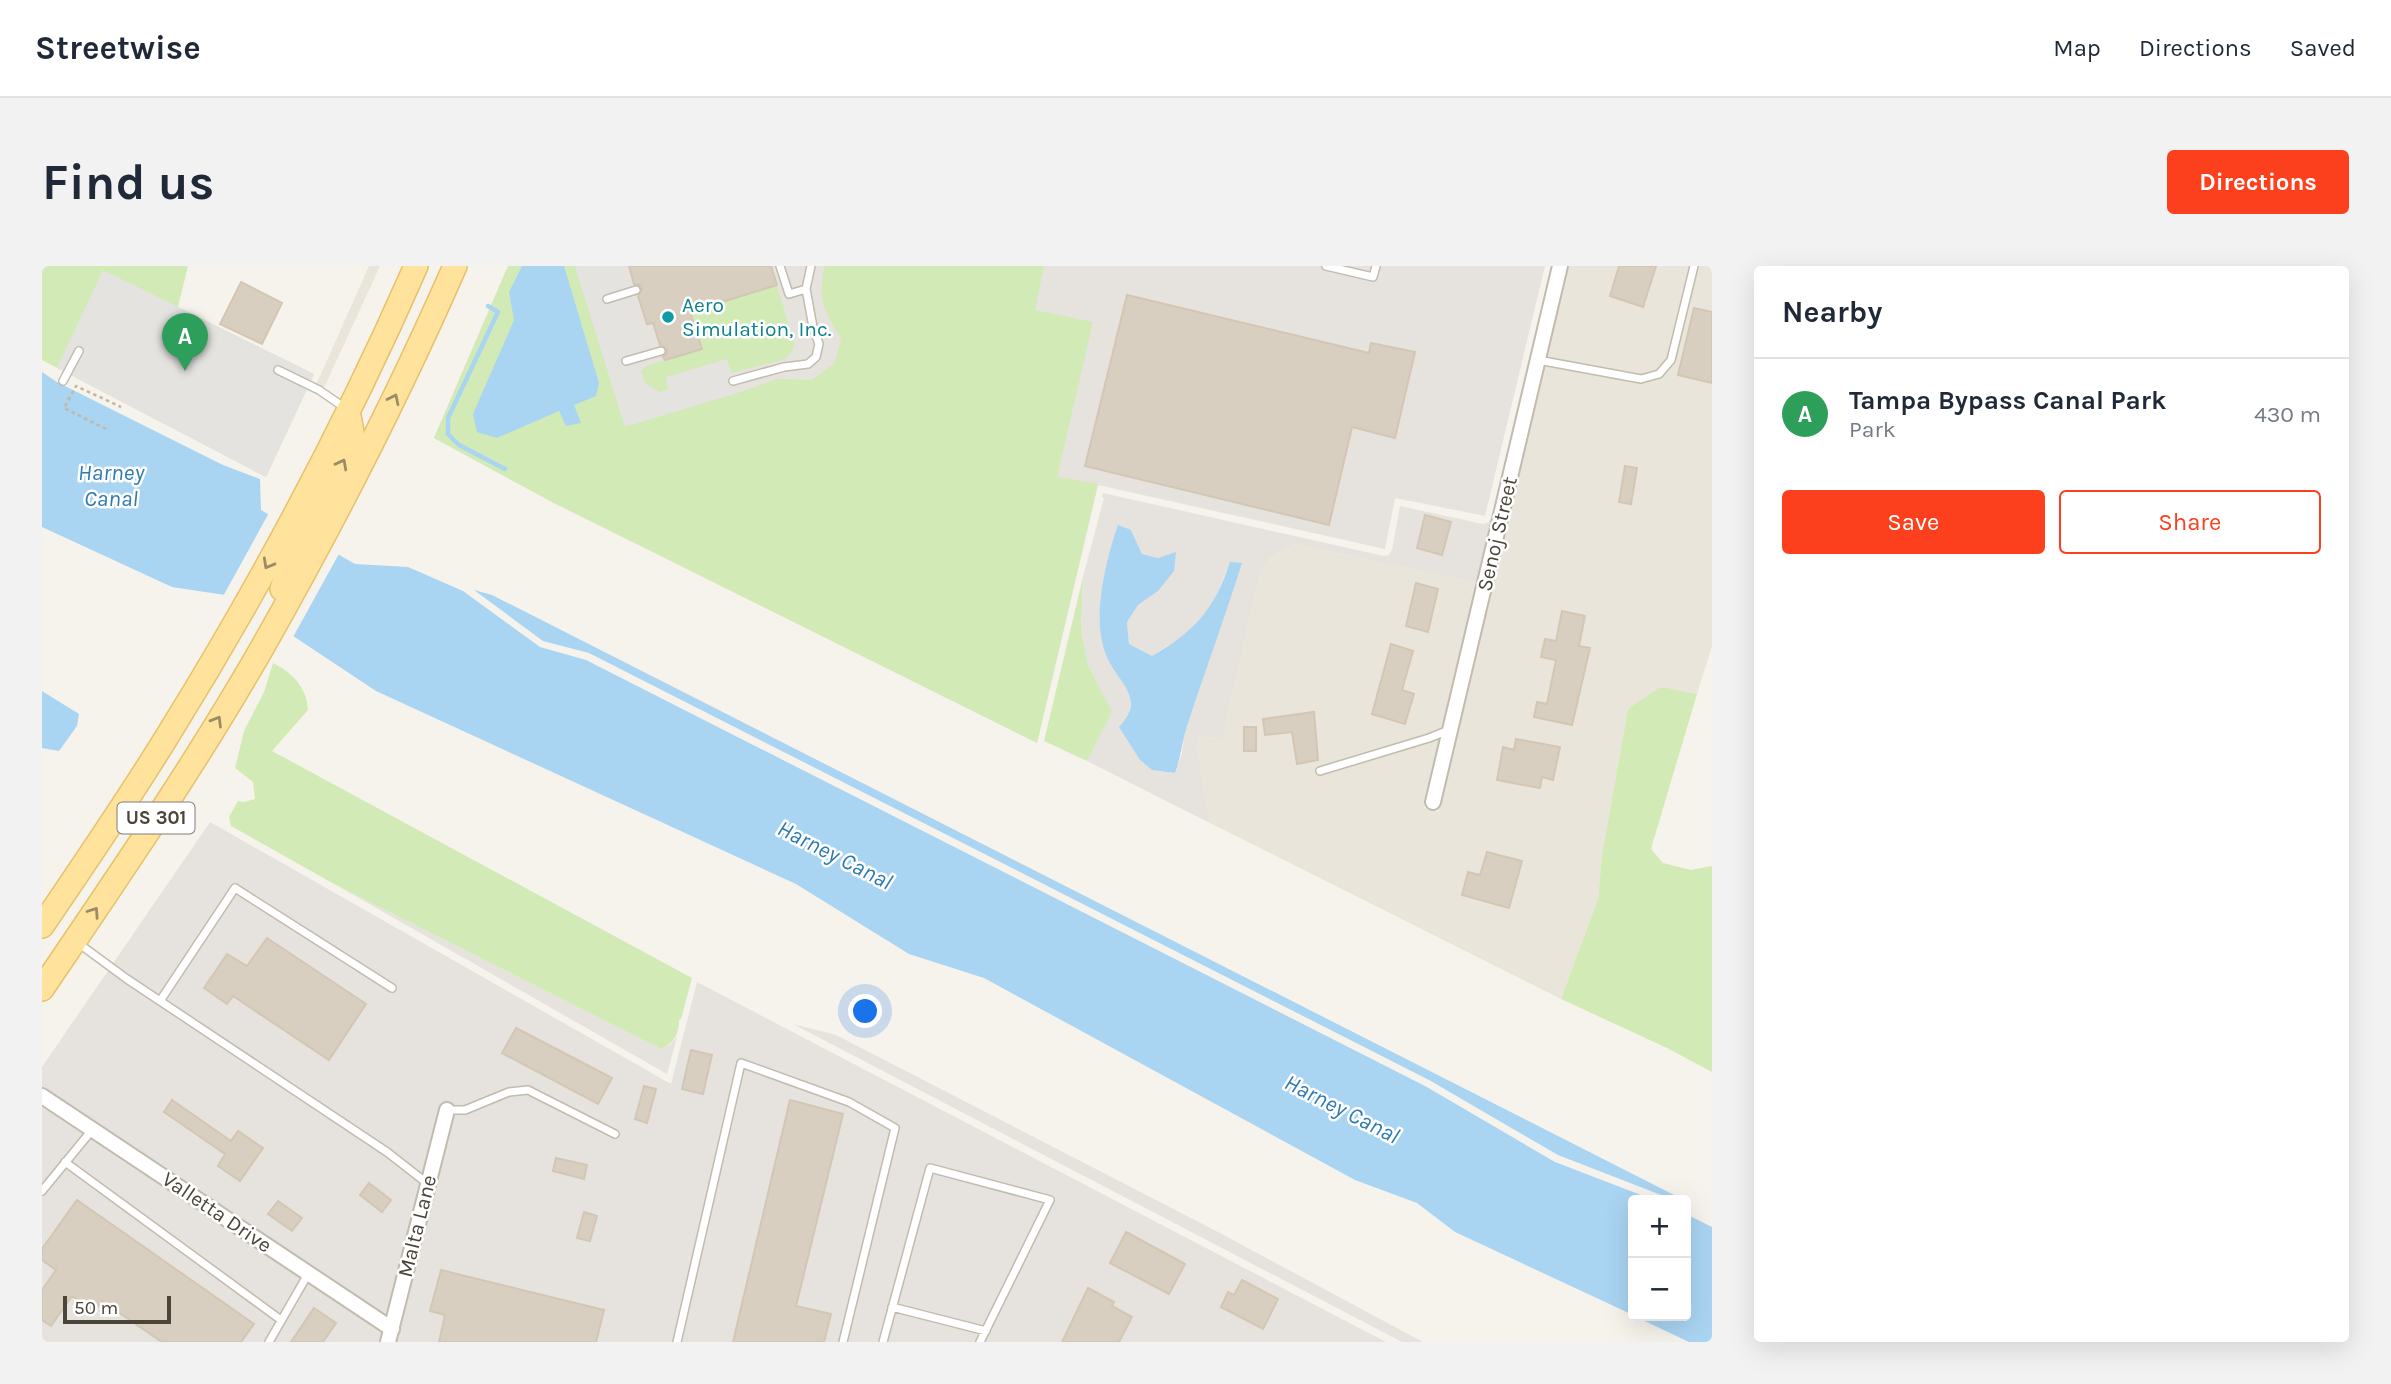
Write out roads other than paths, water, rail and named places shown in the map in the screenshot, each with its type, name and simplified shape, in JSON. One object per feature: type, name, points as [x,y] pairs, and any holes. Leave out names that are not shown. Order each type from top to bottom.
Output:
[{"type":"main road","name":"US 301","points":[[42,989],[156,818],[265,642],[316,513],[348,411],[416,266]]},
{"type":"main road","name":"US 301","points":[[42,926],[167,737],[234,625],[316,513],[399,388],[455,266]]},
{"type":"street","name":"Senoj Street","points":[[1433,802],[1560,266]]},
{"type":"street","name":"Valletta Drive","points":[[42,1096],[308,1273],[390,1335]]},
{"type":"street","name":"Malta Lane","points":[[390,1335],[447,1110]]},
{"type":"lane","points":[[780,266],[789,294],[806,289]]},
{"type":"lane","points":[[733,380],[808,364],[817,357],[819,344],[806,289],[811,266]]},
{"type":"lane","points":[[1326,266],[1373,277],[1376,266]]},
{"type":"lane","points":[[1538,360],[1640,379],[1659,374],[1671,360],[1694,266]]},
{"type":"lane","points":[[607,299],[636,290]]},
{"type":"lane","points":[[63,381],[79,351]]},
{"type":"lane","points":[[626,362],[661,351]]},
{"type":"lane","points":[[278,370],[319,390],[348,411]]},
{"type":"lane","points":[[1320,771],[1450,730]]},
{"type":"lane","points":[[160,1001],[235,888],[392,988]]},
{"type":"lane","points":[[75,941],[387,1153],[428,1184]]},
{"type":"lane","points":[[677,1342],[741,1063],[849,1102],[895,1128],[843,1342]]},
{"type":"lane","points":[[447,1110],[465,1110],[509,1092],[528,1090],[615,1133]]},
{"type":"lane","points":[[42,1191],[93,1130]]},
{"type":"lane","points":[[65,1162],[281,1320]]},
{"type":"lane","points":[[883,1342],[930,1168],[1050,1200],[980,1342]]},
{"type":"lane","points":[[269,1342],[308,1273]]},
{"type":"lane","points":[[892,1307],[986,1331]]},
{"type":"water","points":[[522,266],[564,266],[599,383],[596,396],[574,405],[581,423],[566,426],[559,411],[497,438],[477,432],[473,414],[514,320],[509,292]]},
{"type":"water","name":"Harney Canal","points":[[42,372],[223,465],[260,479],[261,510],[355,564],[408,567],[463,591],[540,647],[586,660],[1425,1086],[1555,1162],[1641,1195],[1628,1195],[1628,1313],[1455,1232],[1417,1203],[1355,1180],[984,978],[909,954],[796,884],[376,691],[266,618],[225,595],[172,587],[42,527]]},
{"type":"water","points":[[1118,525],[1131,530],[1142,554],[1158,558],[1176,552],[1174,571],[1158,591],[1138,605],[1127,622],[1129,644],[1152,656],[1180,638],[1201,618],[1217,593],[1230,562],[1242,563],[1187,726],[1175,773],[1152,770],[1140,760],[1119,727],[1127,717],[1130,699],[1103,645],[1100,613],[1104,574]]},
{"type":"water","points":[[474,590],[492,595],[1674,1195],[1661,1195],[1558,1155],[1429,1080],[589,653],[543,641]]},
{"type":"water","points":[[42,691],[79,714],[77,726],[59,751],[42,748]]},
{"type":"water","points":[[1691,1216],[1712,1227],[1712,1342],[1689,1342],[1645,1321],[1691,1321]]},
{"type":"waterway","points":[[488,306],[498,312],[448,418],[448,434],[459,445],[505,469]]},
{"type":"place","name":"Aero Simulation, Inc.","points":[[668,317]]},
{"type":"place","name":"Tampa Bypass Canal Park","points":[[185,371]]}]
